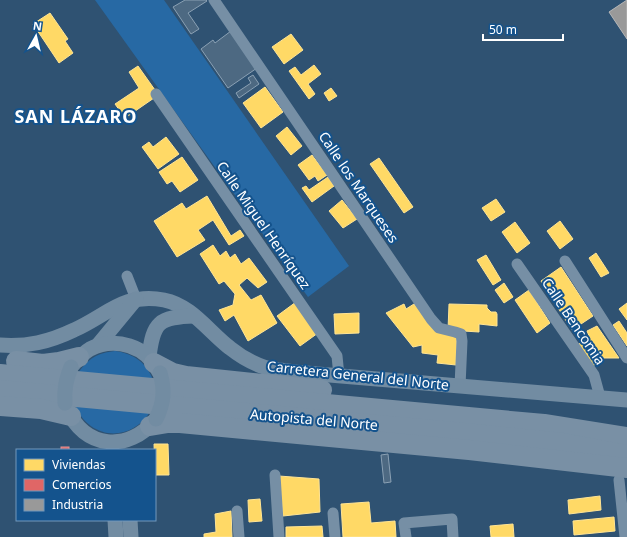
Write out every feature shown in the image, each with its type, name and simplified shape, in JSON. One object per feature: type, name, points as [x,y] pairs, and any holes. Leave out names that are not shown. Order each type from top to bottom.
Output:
[{"type":"highway","points":[[0,360],[43,364],[75,362]]},
{"type":"highway","points":[[154,364],[173,373],[186,376],[425,400],[577,420],[627,429]]},
{"type":"highway","name":"Autopista del Norte","points":[[0,374],[536,423],[627,437]]},
{"type":"highway","name":"Autopista del Norte","points":[[0,390],[499,436],[563,443],[627,455]]},
{"type":"highway","points":[[0,406],[68,410]]},
{"type":"highway","points":[[153,423],[180,423],[469,450],[623,474]]},
{"type":"main road","name":"Carretera General del Norte","points":[[0,345],[19,346],[37,344],[76,330],[108,310],[121,304],[136,299],[164,300],[180,307],[194,316],[229,348],[244,358],[265,367],[294,372],[627,400]]},
{"type":"main road","points":[[98,346],[136,299]]},
{"type":"main road","points":[[154,364],[134,347],[110,343],[89,350],[75,362],[66,380],[64,390],[68,410],[81,429],[104,445],[118,442],[130,444],[153,423],[161,409],[164,393],[154,364],[151,340],[155,328],[163,320],[177,316],[194,316]]},
{"type":"main road","points":[[115,521],[116,537]]},
{"type":"main road","points":[[130,521],[130,537]]},
{"type":"street","name":"Calle los Marqueses","points":[[214,0],[435,324],[439,328],[461,334],[460,386]]},
{"type":"street","name":"Calle Miguel Henríquez","points":[[156,94],[337,356],[339,376]]},
{"type":"street","points":[[565,261],[627,358]]},
{"type":"street","name":"Calle Bencomia","points":[[517,264],[594,375],[600,397]]},
{"type":"street","points":[[127,276],[136,299]]},
{"type":"street","points":[[623,474],[625,537]]},
{"type":"street","points":[[275,476],[279,537]]},
{"type":"street","points":[[237,511],[239,537]]},
{"type":"street","points":[[334,513],[335,537]]},
{"type":"street","points":[[406,537],[404,523],[452,519],[453,537]]},
{"type":"shaded area","points":[[95,0],[164,0],[349,266],[308,297]]},
{"type":"shaded area","points":[[115,351],[128,354],[138,360],[147,368],[153,380],[78,373],[94,357],[103,353]]},
{"type":"shaded area","points":[[75,405],[150,412],[142,422],[132,429],[121,433],[110,433],[100,431],[90,425],[81,417]]},
{"type":"building: Viviendas","points":[[50,13],[68,39],[65,41],[73,53],[59,63],[33,24]]},
{"type":"building: Viviendas","points":[[291,34],[303,50],[284,64],[272,47]]},
{"type":"building: Viviendas","points":[[314,65],[321,74],[308,84],[315,94],[309,99],[289,71],[295,67],[301,75]]},
{"type":"building: Viviendas","points":[[138,66],[155,90],[150,93],[154,98],[125,118],[115,104],[139,88],[129,72]]},
{"type":"building: Viviendas","points":[[265,87],[283,112],[261,128],[243,103]]},
{"type":"building: Viviendas","points":[[331,88],[337,96],[329,101],[324,93]]},
{"type":"building: Viviendas","points":[[287,127],[302,146],[291,155],[276,136]]},
{"type":"building: Viviendas","points":[[166,137],[179,154],[158,169],[142,147],[149,142],[153,147]]},
{"type":"building: Viviendas","points":[[312,155],[327,175],[318,181],[315,176],[309,180],[298,165]]},
{"type":"building: Viviendas","points":[[182,157],[198,180],[180,192],[172,181],[167,184],[159,172]]},
{"type":"building: Viviendas","points":[[379,158],[413,207],[404,213],[370,164]]},
{"type":"building: Viviendas","points":[[328,177],[334,186],[312,202],[302,188],[306,186],[309,190]]},
{"type":"building: Viviendas","points":[[207,196],[231,236],[240,230],[244,236],[229,245],[213,220],[198,230],[205,240],[177,257],[154,221],[182,203],[186,209]]},
{"type":"building: Viviendas","points":[[496,199],[505,212],[491,221],[482,208]]},
{"type":"building: Viviendas","points":[[342,200],[357,219],[343,228],[329,211]]},
{"type":"building: Viviendas","points":[[560,221],[573,239],[560,249],[547,231]]},
{"type":"building: Viviendas","points":[[515,222],[530,243],[517,253],[502,232]]},
{"type":"building: Viviendas","points":[[213,245],[220,256],[226,251],[230,258],[235,254],[241,264],[249,258],[267,282],[258,288],[247,278],[239,285],[251,300],[261,295],[277,323],[248,341],[234,315],[225,321],[219,310],[233,305],[235,294],[224,281],[219,284],[200,254]]},
{"type":"building: Viviendas","points":[[596,253],[609,273],[601,277],[589,258]]},
{"type":"building: Viviendas","points":[[486,255],[501,280],[493,285],[477,260]]},
{"type":"building: Viviendas","points":[[561,267],[593,316],[572,330],[541,281]]},
{"type":"building: Viviendas","points":[[504,283],[513,297],[504,303],[495,290]]},
{"type":"building: Viviendas","points":[[529,290],[550,323],[537,333],[515,300]]},
{"type":"building: Viviendas","points":[[296,302],[318,333],[300,346],[277,316]]},
{"type":"building: Viviendas","points":[[627,303],[627,320],[619,309]]},
{"type":"building: Viviendas","points":[[404,304],[406,309],[414,304],[427,319],[457,333],[456,365],[437,363],[438,355],[422,353],[422,345],[413,347],[386,313]]},
{"type":"building: Viviendas","points":[[449,304],[487,305],[487,308],[491,312],[496,312],[497,314],[497,326],[479,324],[479,332],[448,330]]},
{"type":"building: Viviendas","points":[[359,313],[359,333],[335,334],[334,314]]},
{"type":"building: Viviendas","points":[[619,321],[627,333],[627,346],[613,325]]},
{"type":"building: Viviendas","points":[[597,326],[619,358],[603,358],[593,366],[577,345],[590,338],[587,331]]},
{"type":"building: Viviendas","points":[[154,444],[168,444],[169,475],[156,475],[156,449],[154,449]]},
{"type":"building: Viviendas","points":[[279,476],[319,479],[320,512],[283,516]]},
{"type":"building: Viviendas","points":[[600,496],[601,510],[569,514],[568,500]]},
{"type":"building: Viviendas","points":[[260,499],[262,521],[249,522],[248,500]]},
{"type":"building: Viviendas","points":[[369,502],[371,523],[395,521],[396,537],[343,537],[341,504]]},
{"type":"building: Viviendas","points":[[231,511],[232,537],[204,537],[204,534],[216,532],[215,514]]},
{"type":"building: Viviendas","points":[[614,517],[615,531],[574,535],[573,521]]},
{"type":"building: Viviendas","points":[[513,524],[514,537],[491,537],[490,526]]},
{"type":"building: Viviendas","points":[[322,526],[323,537],[286,537],[286,527]]},
{"type":"building: Comercios","points":[[61,447],[69,447],[69,449],[61,449]]},
{"type":"building: Industria","points":[[627,0],[627,39],[609,12]]},
{"type":"building: Otros","points":[[185,0],[207,1],[188,13],[199,29],[191,34],[173,7]]},
{"type":"building: Otros","points":[[231,31],[257,68],[228,88],[201,49],[213,40],[215,43]]},
{"type":"building: Otros","points":[[253,75],[259,84],[239,98],[236,93],[251,83],[248,78]]},
{"type":"building: Otros","points":[[388,454],[391,482],[384,483],[381,455]]},
{"type":"district","name":"SAN LÁZARO","points":[[76,116]]}]
